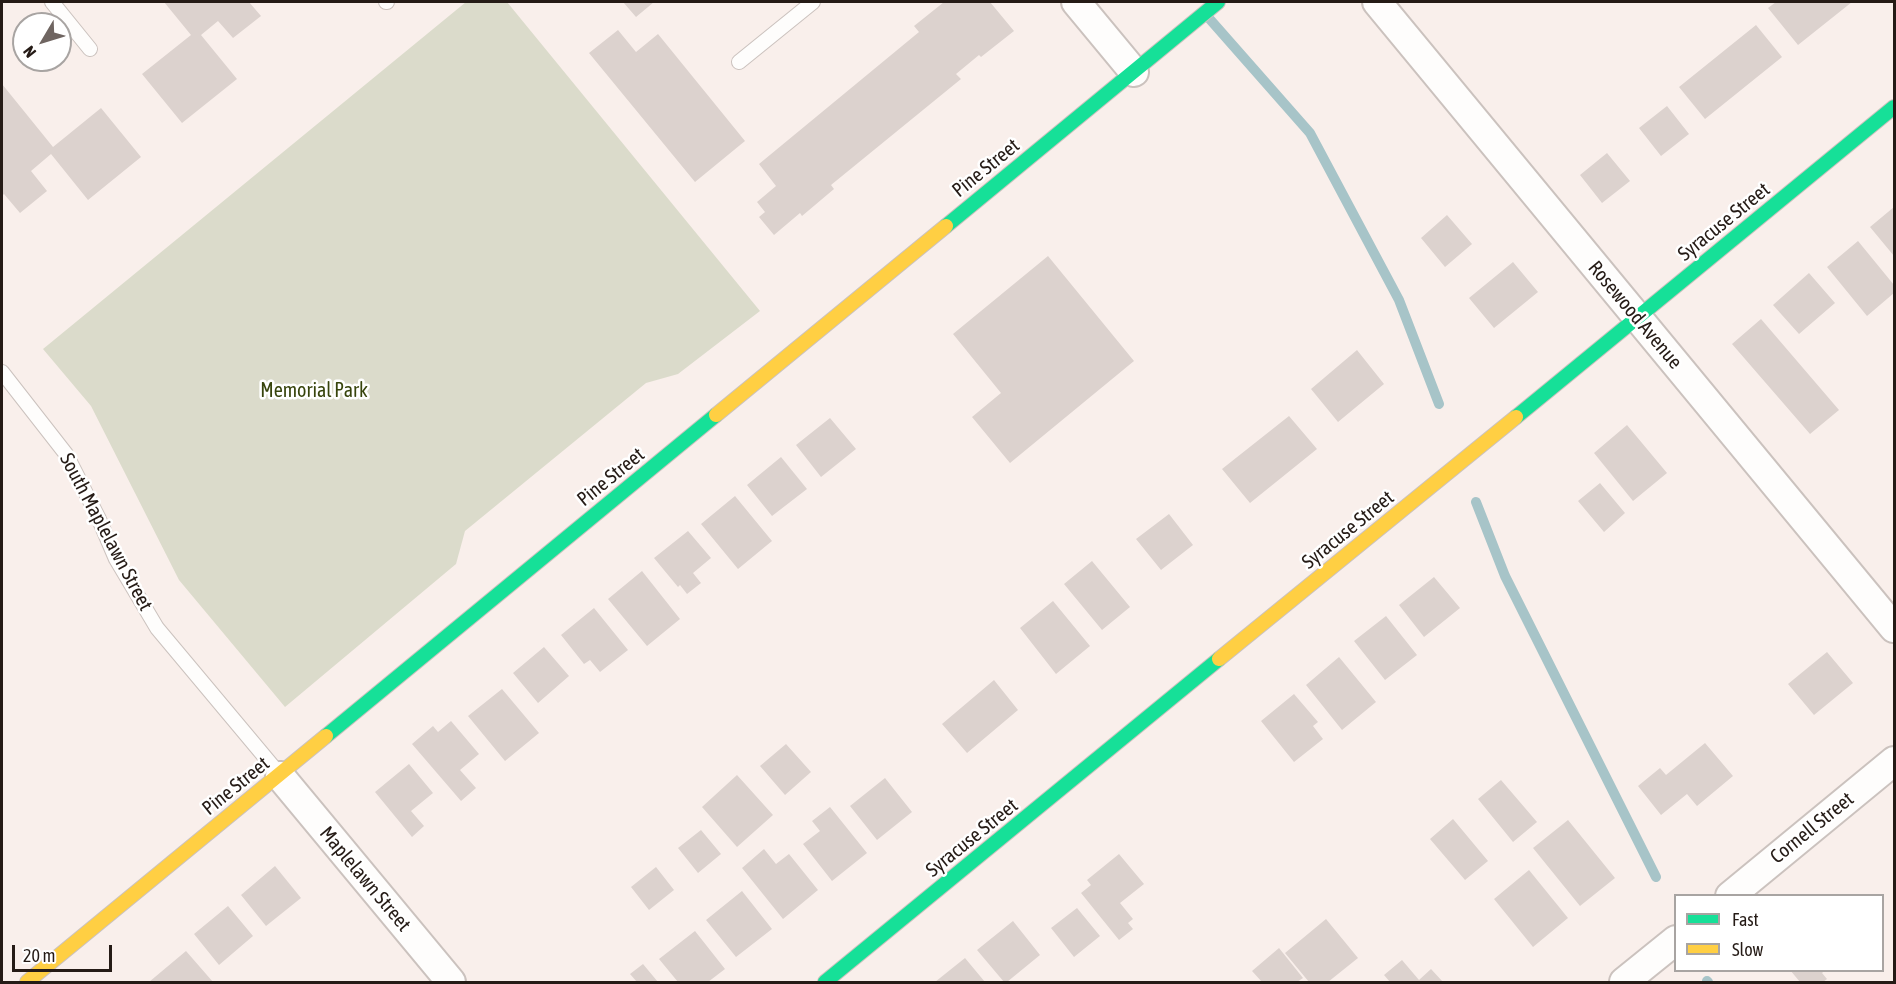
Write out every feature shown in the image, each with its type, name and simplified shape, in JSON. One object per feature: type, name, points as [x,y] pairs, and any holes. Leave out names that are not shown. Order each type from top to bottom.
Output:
[{"type":"street","points":[[1076,2],[1134,72]]},
{"type":"street","name":"Pine Street","points":[[27,982],[1218,2]]},
{"type":"street","name":"Rosewood Avenue","points":[[1377,2],[1894,628]]},
{"type":"street","name":"Syracuse Street","points":[[825,982],[1894,107]]},
{"type":"street","name":"Cornell Street","points":[[1732,894],[1894,761]]},
{"type":"street","name":"Maplelawn Street","points":[[280,776],[451,982]]},
{"type":"street","points":[[1624,982],[1674,942]]},
{"type":"lane","points":[[52,2],[90,49]]},
{"type":"lane","points":[[739,62],[813,2]]},
{"type":"lane","name":"South Maplelawn Street","points":[[2,372],[66,454],[98,517],[116,559],[157,628],[280,776]]},
{"type":"green space","name":"Memorial Park","points":[[466,2],[507,2],[760,311],[678,374],[646,383],[465,531],[456,564],[285,707],[179,580],[91,406],[43,349]]},
{"type":"building","points":[[164,2],[249,2],[261,16],[233,38],[218,21],[201,35],[237,79],[182,123],[142,74],[191,35]]},
{"type":"building","points":[[623,2],[654,2],[636,17]]},
{"type":"building","points":[[944,2],[990,2],[1014,31],[956,74],[961,79],[831,185],[834,189],[802,216],[800,213],[774,235],[759,217],[765,212],[757,202],[776,186],[759,164],[919,32],[914,26]]},
{"type":"building","points":[[1776,2],[1852,2],[1798,45],[1768,8]]},
{"type":"building","points":[[1756,25],[1782,57],[1705,119],[1679,87]]},
{"type":"building","points":[[618,30],[636,52],[658,34],[745,141],[695,182],[589,53]]},
{"type":"building","points":[[2,84],[53,147],[101,108],[141,157],[88,200],[51,154],[31,171],[47,191],[20,213],[4,194],[2,196]]},
{"type":"building","points":[[1667,106],[1689,134],[1661,156],[1639,128]]},
{"type":"building","points":[[1607,153],[1630,181],[1602,203],[1580,175]]},
{"type":"building","points":[[1894,207],[1894,256],[1870,227]]},
{"type":"building","points":[[1447,215],[1472,244],[1445,267],[1421,238]]},
{"type":"building","points":[[1858,241],[1894,285],[1894,293],[1867,316],[1827,267]]},
{"type":"building","points":[[1048,256],[1134,361],[1010,463],[972,417],[1001,393],[953,334]]},
{"type":"building","points":[[1513,262],[1538,292],[1494,328],[1469,298]]},
{"type":"building","points":[[1809,273],[1835,303],[1799,334],[1773,305]]},
{"type":"building","points":[[1761,319],[1839,410],[1810,434],[1732,344]]},
{"type":"building","points":[[1357,350],[1384,384],[1338,422],[1311,389]]},
{"type":"building","points":[[1289,416],[1317,449],[1250,503],[1222,469]]},
{"type":"building","points":[[830,418],[856,449],[821,477],[796,445]]},
{"type":"building","points":[[1627,425],[1667,473],[1633,501],[1594,453]]},
{"type":"building","points":[[781,457],[807,489],[772,516],[747,485]]},
{"type":"building","points":[[1600,483],[1625,513],[1604,532],[1578,501]]},
{"type":"building","points":[[735,496],[772,541],[738,569],[701,524]]},
{"type":"building","points":[[1169,514],[1193,545],[1161,570],[1136,539]]},
{"type":"building","points":[[688,531],[711,558],[693,573],[701,583],[687,594],[680,585],[678,587],[654,558]]},
{"type":"building","points":[[1092,561],[1130,607],[1102,630],[1064,584]]},
{"type":"building","points":[[642,571],[680,619],[647,646],[608,599]]},
{"type":"building","points":[[1434,577],[1460,608],[1424,637],[1399,605]]},
{"type":"building","points":[[1053,601],[1090,646],[1056,674],[1020,628]]},
{"type":"building","points":[[594,608],[628,650],[600,672],[590,660],[584,664],[561,635]]},
{"type":"building","points":[[1386,616],[1417,655],[1385,680],[1354,641]]},
{"type":"building","points":[[544,647],[569,676],[538,703],[513,673]]},
{"type":"building","points":[[1827,652],[1853,683],[1814,715],[1788,684]]},
{"type":"building","points":[[1339,657],[1376,702],[1342,730],[1306,685]]},
{"type":"building","points":[[994,680],[1018,710],[967,753],[942,724]]},
{"type":"building","points":[[502,689],[539,733],[505,761],[468,716]]},
{"type":"building","points":[[1294,694],[1318,722],[1313,726],[1323,739],[1294,762],[1261,721]]},
{"type":"building","points":[[451,721],[479,754],[460,770],[476,788],[461,801],[412,744],[433,726],[438,732]]},
{"type":"building","points":[[1705,743],[1733,776],[1697,806],[1687,794],[1661,815],[1638,786],[1660,768],[1666,775]]},
{"type":"building","points":[[786,744],[811,772],[785,795],[760,766]]},
{"type":"building","points":[[409,764],[433,793],[411,811],[424,826],[412,837],[375,792]]},
{"type":"building","points":[[737,775],[773,815],[737,847],[702,807]]},
{"type":"building","points":[[885,778],[912,812],[877,840],[850,806]]},
{"type":"building","points":[[1501,780],[1537,822],[1513,842],[1478,799]]},
{"type":"building","points":[[830,807],[867,853],[832,881],[803,844],[820,831],[812,821]]},
{"type":"building","points":[[1453,819],[1488,861],[1465,880],[1430,839]]},
{"type":"building","points":[[1568,820],[1615,878],[1580,906],[1533,848]]},
{"type":"building","points":[[701,830],[721,854],[698,873],[678,848]]},
{"type":"building","points":[[764,849],[776,864],[789,854],[818,890],[783,919],[742,868]]},
{"type":"building","points":[[1119,854],[1144,884],[1120,903],[1133,919],[1128,923],[1133,929],[1119,940],[1081,893],[1091,885],[1087,880]]},
{"type":"building","points":[[275,866],[301,898],[266,926],[241,895]]},
{"type":"building","points":[[656,867],[674,890],[649,910],[631,887]]},
{"type":"building","points":[[1529,870],[1568,918],[1533,947],[1494,899]]},
{"type":"building","points":[[742,891],[772,929],[736,957],[706,920]]},
{"type":"building","points":[[228,906],[253,936],[219,965],[194,934]]},
{"type":"building","points":[[1077,908],[1100,936],[1074,957],[1051,928]]},
{"type":"building","points":[[1326,919],[1358,958],[1328,982],[1309,982],[1285,953]]},
{"type":"building","points":[[1013,921],[1040,955],[1007,982],[1004,982],[977,950]]},
{"type":"building","points":[[695,931],[725,969],[708,982],[678,982],[659,959]]},
{"type":"building","points":[[1279,948],[1303,978],[1297,982],[1262,982],[1252,971]]},
{"type":"building","points":[[186,951],[213,982],[149,982]]},
{"type":"building","points":[[965,958],[985,982],[935,982]]},
{"type":"building","points":[[1402,960],[1419,980],[1431,969],[1443,982],[1390,982],[1384,975]]},
{"type":"building","points":[[643,964],[658,982],[637,982],[630,974]]},
{"type":"building","points":[[1792,972],[1823,972],[1827,979],[1823,982],[1800,982]]},
{"type":"waterway","points":[[1207,16],[1310,133],[1399,300],[1439,404]]},
{"type":"waterway","points":[[1476,502],[1505,576],[1656,877]]},
{"type":"traffic: fast","points":[[946,226],[1218,2]]},
{"type":"traffic: fast","points":[[1516,417],[1894,107]]},
{"type":"traffic: fast","points":[[326,736],[716,415]]},
{"type":"traffic: fast","points":[[825,982],[1219,659]]},
{"type":"traffic: slow","points":[[716,415],[946,226]]},
{"type":"traffic: slow","points":[[1219,659],[1516,417]]},
{"type":"traffic: slow","points":[[27,982],[326,736]]}]
